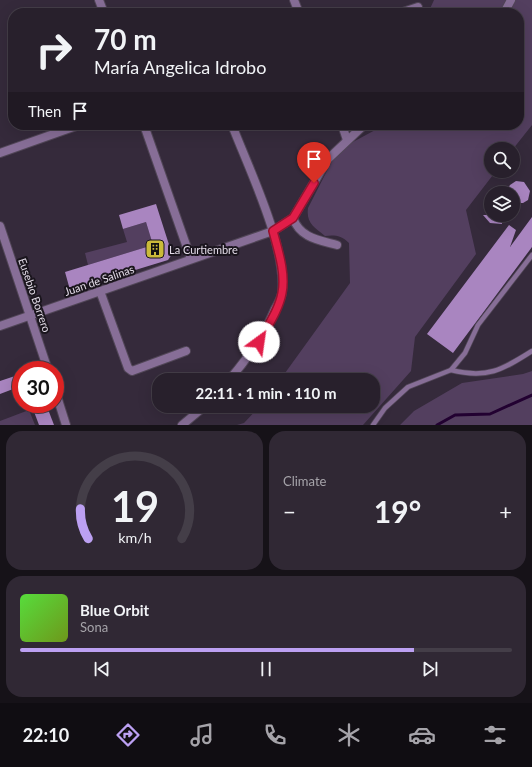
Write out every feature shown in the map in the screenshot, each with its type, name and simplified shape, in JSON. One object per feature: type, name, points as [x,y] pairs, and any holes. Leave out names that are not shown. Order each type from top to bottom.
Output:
[{"type":"street","points":[[0,153],[65,130]]},
{"type":"street","points":[[146,130],[191,259]]},
{"type":"street","points":[[234,130],[273,231],[281,262],[282,294],[270,322],[253,351],[235,373]]},
{"type":"street","points":[[344,130],[347,140]]},
{"type":"street","points":[[337,245],[308,237],[295,224],[293,218],[328,160],[358,130]]},
{"type":"street","name":"Juan de Salinas","points":[[0,326],[273,231],[293,218]]},
{"type":"street","name":"Eusebio Borrero","points":[[0,226],[45,361]]},
{"type":"street","points":[[100,291],[128,368],[132,371],[186,351]]},
{"type":"street","points":[[62,413],[66,425]]},
{"type":"street","points":[[182,425],[197,413]]},
{"type":"lane","points":[[373,425],[385,408],[408,387],[451,370],[465,353],[478,325],[532,254]]},
{"type":"lane","points":[[451,370],[469,374],[491,373],[515,362],[532,351]]},
{"type":"shaded area","points":[[434,0],[532,0],[532,125],[519,142],[484,142],[484,178],[491,178],[466,210],[476,254],[415,337],[411,371],[380,406],[380,373],[285,373],[350,283],[349,243],[343,238],[337,236],[325,236],[317,230],[308,217],[308,208],[332,161],[351,143],[375,130],[524,130],[524,8],[430,8]]},
{"type":"shaded area","points":[[146,222],[153,245],[88,265],[85,253],[127,242],[123,229]]},
{"type":"shaded area","points":[[532,371],[532,425],[400,425],[414,411],[462,383],[523,374]]},
{"type":"shaded area","points":[[21,413],[30,413],[35,425],[0,425],[0,421]]},
{"type":"shaded area","points":[[253,413],[374,413],[363,425],[237,425],[244,423]]},
{"type":"building","points":[[516,181],[524,182],[530,191],[528,200],[520,203],[520,186],[510,185]]},
{"type":"building","name":"La Curtiembre","points":[[156,204],[172,254],[168,260],[70,290],[65,272],[153,245],[146,222],[123,229],[119,215]]},
{"type":"building","points":[[532,217],[532,247],[453,353],[427,334],[509,225],[516,230],[510,247]]},
{"type":"building","points":[[489,222],[502,222],[502,224]]},
{"type":"building","points":[[12,377],[12,389],[0,394],[0,381]]},
{"type":"building","points":[[34,413],[49,413],[54,425],[39,425]]},
{"type":"waterway","points":[[437,425],[455,415],[490,414],[532,395]]},
{"type":"place","name":"La Curtiembre","points":[[155,249]]},
{"type":"route","points":[[259,342],[270,322],[282,294],[281,262],[273,231],[293,218],[314,183]]}]
